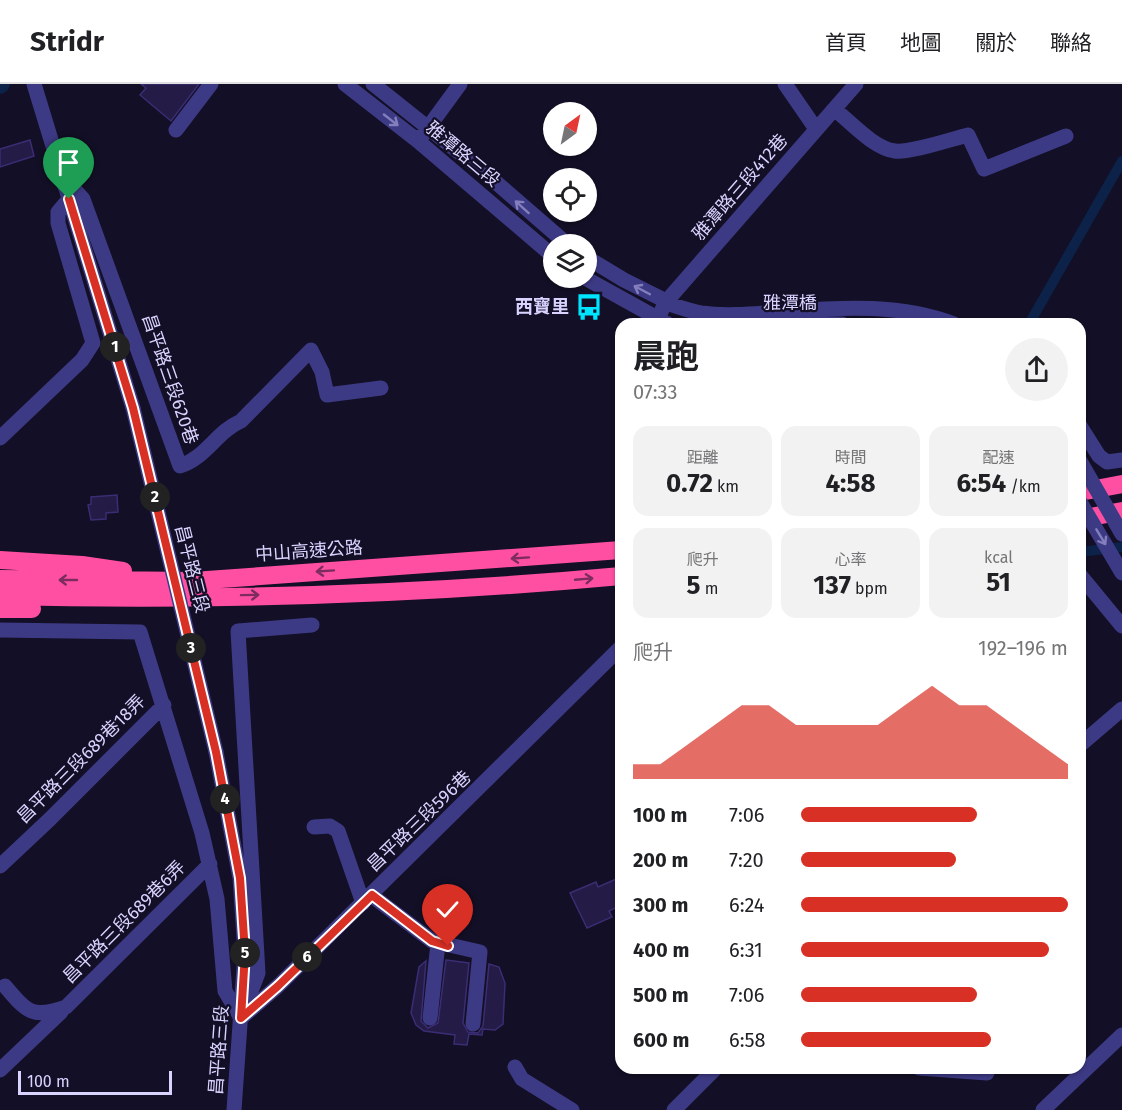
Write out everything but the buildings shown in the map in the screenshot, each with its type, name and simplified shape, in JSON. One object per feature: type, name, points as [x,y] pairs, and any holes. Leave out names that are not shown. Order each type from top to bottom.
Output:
[{"type":"highway","points":[[1086,491],[1122,484]]},
{"type":"highway","points":[[1086,518],[1122,511]]},
{"type":"highway","name":"中山高速公路","points":[[0,597],[193,589],[615,550]]},
{"type":"highway","points":[[0,560],[82,565],[193,589]]},
{"type":"highway","name":"中山高速公路","points":[[0,579],[193,589],[439,591],[615,576]]},
{"type":"highway","points":[[0,609],[130,608],[193,589]]},
{"type":"street","name":"昌平路三段","points":[[34,84],[133,408],[216,752],[240,878],[245,953],[234,1110]]},
{"type":"street","points":[[176,130],[211,84]]},
{"type":"street","name":"雅潭路三段","points":[[345,84],[418,141],[543,248]]},
{"type":"street","name":"雅潭路三段","points":[[373,84],[555,234]]},
{"type":"street","points":[[418,141],[460,84]]},
{"type":"street","points":[[785,84],[816,129]]},
{"type":"street","name":"雅潭路三段412巷","points":[[664,318],[666,303],[856,84]]},
{"type":"street","points":[[834,109],[877,143],[895,151],[908,150],[968,135],[984,169],[1066,136]]},
{"type":"street","name":"昌平路三段620巷","points":[[67,193],[74,189],[83,199],[180,466],[194,461],[230,426],[241,421],[311,350],[322,372],[327,395],[381,388]]},
{"type":"street","points":[[0,438],[82,360],[93,343],[58,223],[58,212],[67,193]]},
{"type":"street","points":[[597,263],[666,303],[700,313],[879,308],[939,318]]},
{"type":"street","points":[[597,285],[656,318]]},
{"type":"street","name":"雅潭橋","points":[[666,303],[712,318]]},
{"type":"street","points":[[1086,435],[1099,456],[1107,462],[1122,460]]},
{"type":"street","points":[[1086,471],[1122,534]]},
{"type":"street","points":[[1086,512],[1122,573]]},
{"type":"street","points":[[1086,582],[1122,626]]},
{"type":"street","points":[[241,1018],[258,973],[238,631],[312,625]]},
{"type":"street","points":[[0,630],[140,632],[164,705],[210,864],[217,899],[225,991],[241,1018]]},
{"type":"street","name":"昌平路三段596巷","points":[[241,1018],[278,986],[615,653]]},
{"type":"street","name":"昌平路三段689巷18弄","points":[[0,866],[164,705]]},
{"type":"street","points":[[1086,736],[1122,710]]},
{"type":"street","points":[[314,827],[330,826],[338,831],[367,899],[432,941],[480,952],[473,1024]]},
{"type":"street","name":"昌平路三段689巷6弄","points":[[0,1070],[210,864]]},
{"type":"street","points":[[430,1018],[438,943]]},
{"type":"street","name":"昌平路三段689巷6弄","points":[[5,986],[24,1008],[45,1015],[66,1007]]},
{"type":"street","points":[[1086,1069],[1122,1035]]},
{"type":"street","points":[[515,1067],[522,1079],[572,1110]]},
{"type":"street","points":[[674,1110],[710,1074]]},
{"type":"street","points":[[1043,1110],[1081,1074]]},
{"type":"waterway","points":[[1032,318],[1122,161]]},
{"type":"waterway","points":[[1086,551],[1122,547]]},
{"type":"place","name":"西寶里","points":[[589,307]]},
{"type":"route","points":[[69,199],[133,408],[216,752],[240,878],[245,953],[241,1018],[278,986],[372,895],[432,941],[448,946]]}]
